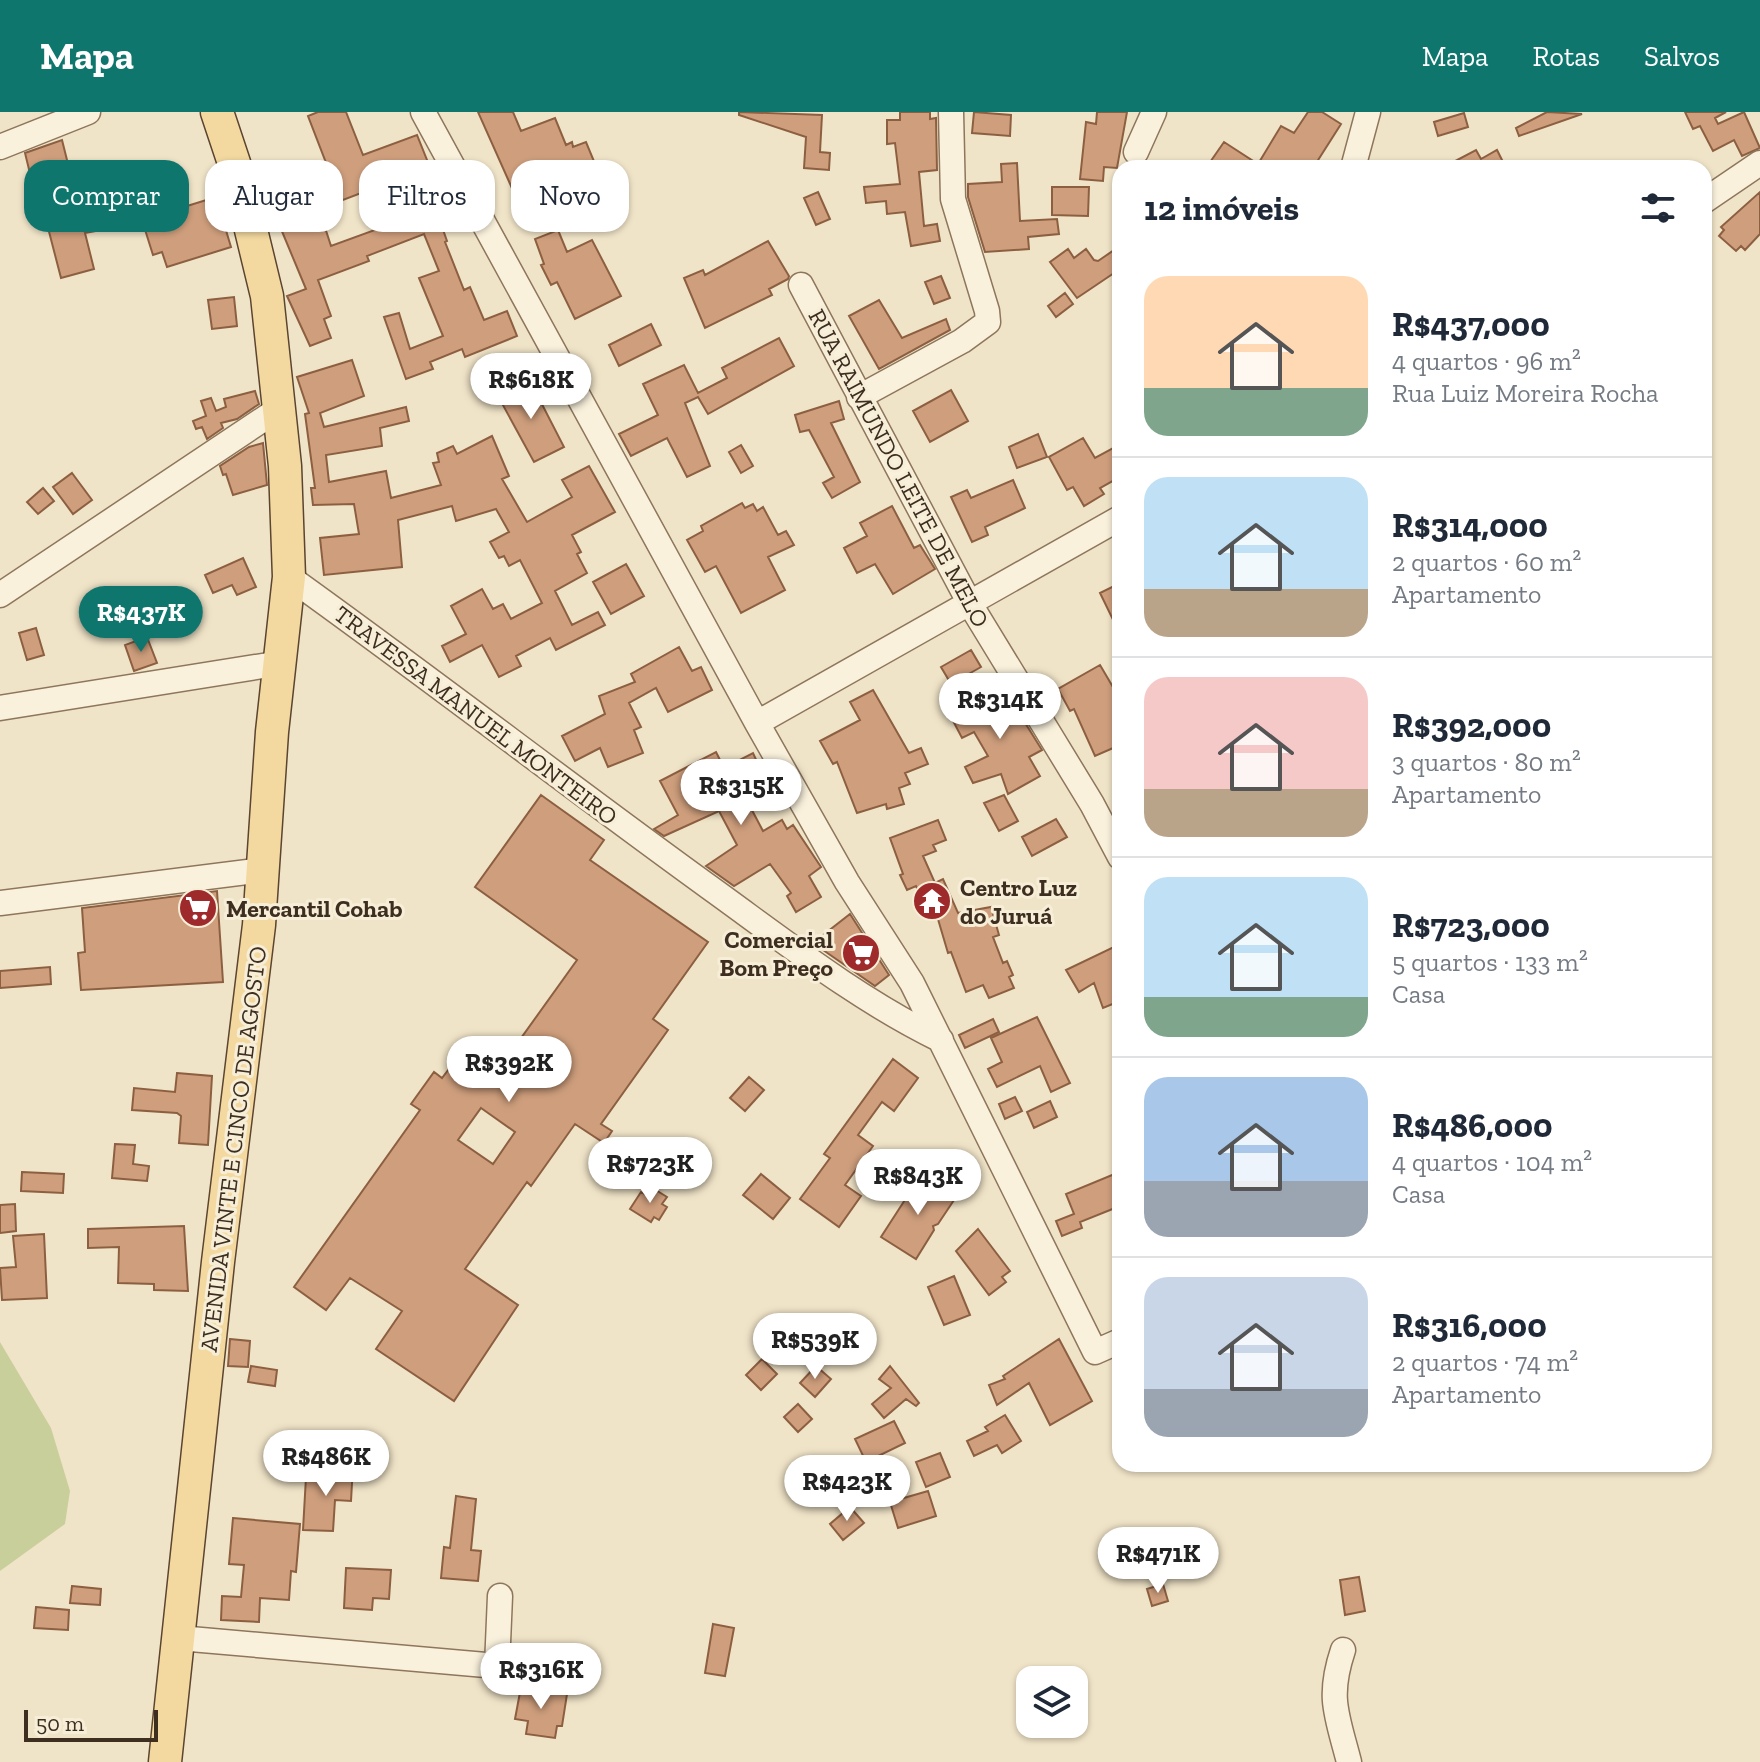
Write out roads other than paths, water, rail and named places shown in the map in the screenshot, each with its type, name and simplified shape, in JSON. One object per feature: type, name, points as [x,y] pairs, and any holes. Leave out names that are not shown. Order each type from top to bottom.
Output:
[{"type":"main road","name":"AVENIDA VINTE E CINCO DE AGOSTO","points":[[165,1762],[263,870],[289,577],[285,466],[267,296],[237,172],[217,112]]},
{"type":"street","points":[[0,147],[88,112]]},
{"type":"street","points":[[423,112],[757,723],[847,882],[912,983],[1095,1352],[1112,1345]]},
{"type":"street","points":[[859,397],[962,341],[988,322],[953,199],[951,112]]},
{"type":"street","points":[[1136,152],[1154,112]]},
{"type":"street","points":[[1355,160],[1368,112]]},
{"type":"street","points":[[1712,196],[1760,163]]},
{"type":"street","name":"RUA RAIMUNDO LEITE DE MELO","points":[[801,285],[970,604],[1112,842]]},
{"type":"street","points":[[0,595],[280,408]]},
{"type":"street","points":[[757,723],[1112,523]]},
{"type":"street","name":"TRAVESSA MANUEL MONTEIRO","points":[[289,577],[846,986],[887,1013],[941,1040]]},
{"type":"street","points":[[0,708],[281,663]]},
{"type":"street","points":[[0,903],[263,870]]},
{"type":"street","points":[[179,1638],[497,1666],[500,1596]]},
{"type":"street","points":[[1343,1650],[1334,1676],[1332,1697],[1349,1762]]},
{"type":"place","name":"Centro Luz do Juruá","points":[[932,901]]},
{"type":"place","name":"Mercantil Cohab","points":[[198,908]]},
{"type":"place","name":"Comercial Bom Preço","points":[[861,953]]}]
